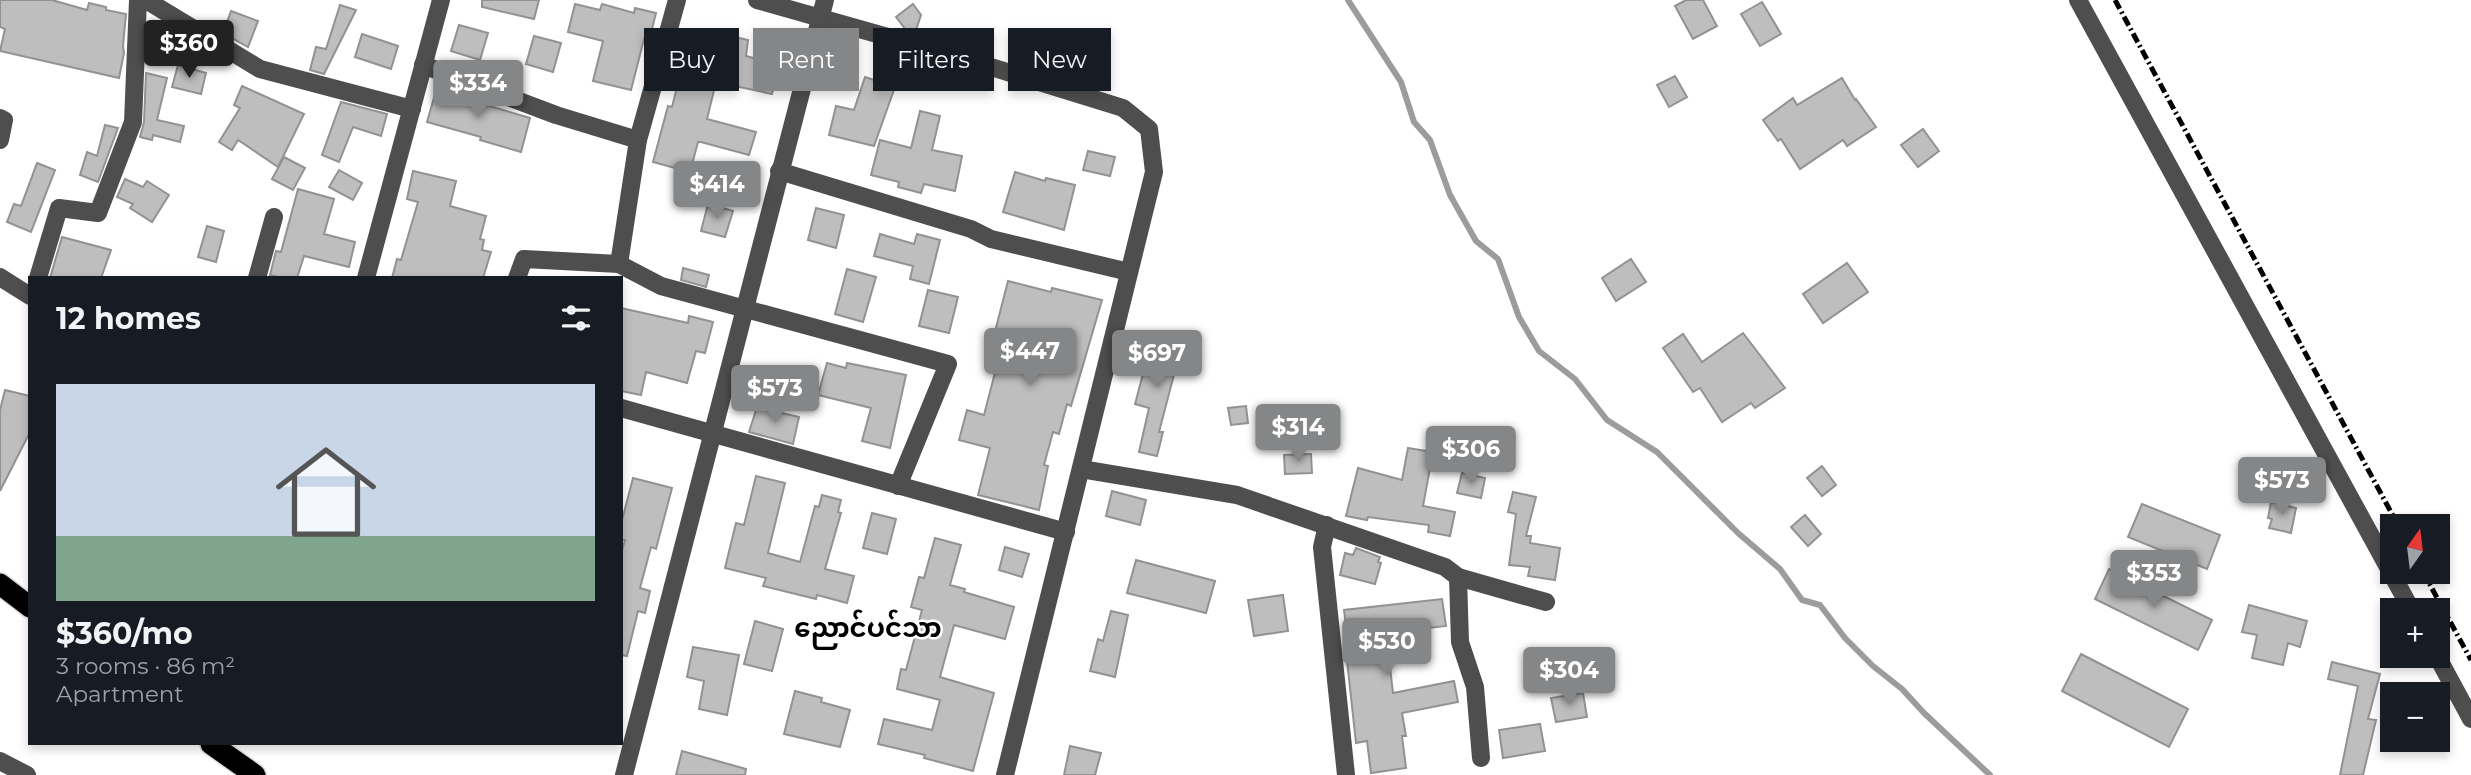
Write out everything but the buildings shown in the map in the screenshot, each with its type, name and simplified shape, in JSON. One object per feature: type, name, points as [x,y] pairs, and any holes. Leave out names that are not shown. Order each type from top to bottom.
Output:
[{"type":"highway","points":[[0,584],[28,605]]},
{"type":"highway","points":[[212,745],[255,775]]},
{"type":"street","points":[[39,276],[59,208],[98,213],[133,122],[138,0]]},
{"type":"street","points":[[146,0],[260,69],[412,109]]},
{"type":"street","points":[[367,276],[441,0]]},
{"type":"street","points":[[619,264],[638,140],[677,0]]},
{"type":"street","points":[[757,0],[962,58],[1123,108],[1149,129],[1154,172],[1005,775]]},
{"type":"street","points":[[624,775],[825,0]]},
{"type":"street","points":[[2078,0],[2405,598]]},
{"type":"street","points":[[424,65],[556,115],[638,140]]},
{"type":"street","points":[[0,118],[4,120],[0,141]]},
{"type":"street","points":[[779,171],[971,229],[991,239],[1129,272]]},
{"type":"street","points":[[258,276],[274,217]]},
{"type":"street","points":[[518,276],[524,259],[619,264],[661,286],[948,364],[898,486]]},
{"type":"street","points":[[0,277],[28,295]]},
{"type":"street","points":[[623,409],[1066,532]]},
{"type":"street","points":[[1081,469],[1237,495],[1445,567],[1458,577],[1546,603]]},
{"type":"street","points":[[1327,525],[1322,547],[1346,775]]},
{"type":"street","points":[[1458,577],[1460,642],[1475,687],[1481,758]]},
{"type":"street","points":[[2443,668],[2471,719]]},
{"type":"street","points":[[1,764],[27,775]]},
{"type":"waterway","points":[[1348,0],[1401,82],[1414,122],[1430,140],[1450,195],[1476,241],[1498,259],[1519,317],[1539,351],[1575,379],[1607,420],[1657,452],[1738,533],[1780,569],[1802,600],[1820,605],[1845,638],[1990,775]]},
{"type":"railway","points":[[2115,0],[2392,514]]},
{"type":"railway","points":[[2430,584],[2471,660]]},
{"type":"district","name":"ညောင်ပင်သာ","points":[[868,628]]}]
